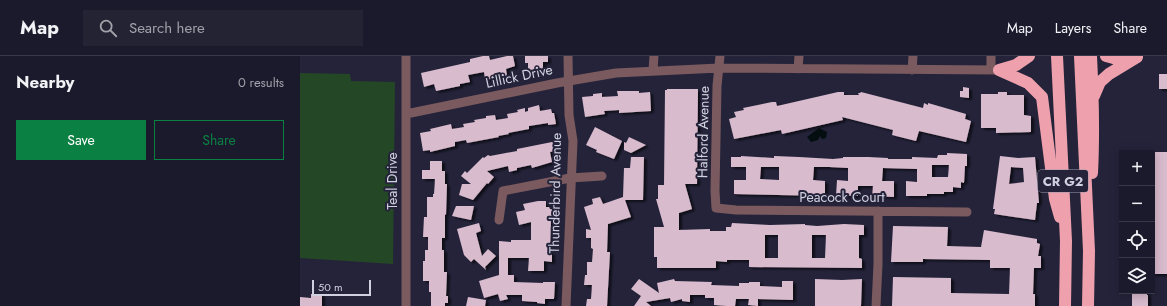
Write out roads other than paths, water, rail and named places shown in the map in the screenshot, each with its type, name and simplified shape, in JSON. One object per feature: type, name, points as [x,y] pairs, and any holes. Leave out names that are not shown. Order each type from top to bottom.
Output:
[{"type":"highway","points":[[995,70],[1016,65],[1029,56]]},
{"type":"highway","name":"CR G2","points":[[1057,56],[1066,241],[1065,306]]},
{"type":"highway","name":"CR G2","points":[[1080,56],[1089,251],[1088,306]]},
{"type":"highway","points":[[1089,251],[1093,151],[1091,56]]},
{"type":"highway","points":[[1106,56],[1117,59],[1138,57]]},
{"type":"highway","points":[[1093,99],[1100,82],[1109,74],[1138,57]]},
{"type":"highway","points":[[995,70],[1028,83],[1042,98],[1055,199],[1066,241]]},
{"type":"street","name":"Teal Drive","points":[[406,56],[406,306]]},
{"type":"street","name":"Thunderbird Avenue","points":[[566,306],[570,178],[573,141],[569,115],[568,56]]},
{"type":"street","points":[[654,56],[654,70]]},
{"type":"street","name":"Halford Avenue","points":[[716,208],[717,86],[720,56]]},
{"type":"street","points":[[798,69],[799,56]]},
{"type":"street","points":[[912,70],[913,56]]},
{"type":"street","points":[[991,56],[995,70]]},
{"type":"street","name":"Lillick Drive","points":[[406,114],[568,80],[616,73],[654,70],[719,68],[995,70]]},
{"type":"street","points":[[499,220],[503,191],[570,178],[602,176]]},
{"type":"street","name":"Peacock Court","points":[[716,208],[736,210],[967,212]]},
{"type":"street","points":[[876,306],[878,211]]}]
